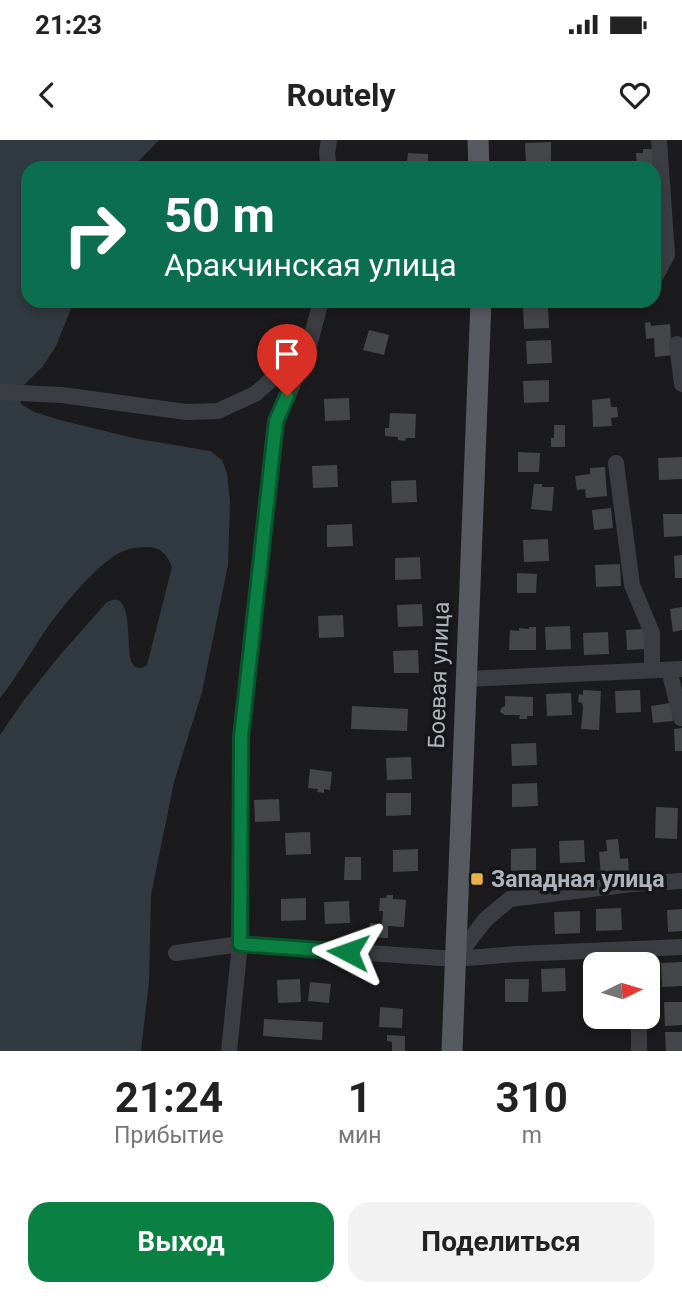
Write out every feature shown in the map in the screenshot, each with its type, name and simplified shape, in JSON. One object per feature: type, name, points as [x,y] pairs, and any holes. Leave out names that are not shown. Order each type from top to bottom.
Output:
[{"type":"main road","points":[[478,140],[479,161]]},
{"type":"main road","name":"Боевая улица","points":[[453,1051],[481,308]]},
{"type":"street","points":[[328,161],[329,140]]},
{"type":"street","points":[[659,140],[660,161]]},
{"type":"street","points":[[661,169],[667,256],[661,267]]},
{"type":"street","points":[[229,1051],[240,944],[241,737],[276,421],[309,346],[319,308]]},
{"type":"street","points":[[677,344],[682,384]]},
{"type":"street","points":[[0,392],[62,395],[186,412],[218,411],[255,394],[309,346]]},
{"type":"street","points":[[616,463],[632,585],[652,633],[652,670]]},
{"type":"street","points":[[465,679],[676,670],[681,718]]},
{"type":"street","points":[[455,959],[486,919],[510,899],[632,884],[682,881]]},
{"type":"street","points":[[176,953],[240,944],[455,959],[583,957]]},
{"type":"street","points":[[658,952],[682,947]]},
{"type":"street","points":[[639,1029],[639,1051]]},
{"type":"shaded area","points":[[0,140],[159,140],[139,161],[21,161],[21,308],[71,308],[56,346],[43,366],[24,385],[20,396],[21,404],[34,412],[60,420],[133,438],[210,451],[222,460],[227,473],[230,501],[228,565],[202,692],[174,782],[151,895],[149,981],[141,1051],[0,1051],[0,735],[24,700],[106,603],[115,600],[121,603],[125,610],[132,663],[141,668],[147,665],[172,567],[168,558],[155,548],[138,547],[128,549],[110,559],[89,577],[60,611],[0,698]]},
{"type":"building","points":[[551,142],[551,161],[526,161],[525,143]]},
{"type":"building","points":[[643,149],[653,149],[653,161],[637,161],[636,153],[643,153]]},
{"type":"building","points":[[408,153],[428,154],[428,161],[407,161]]},
{"type":"building","points":[[523,308],[548,308],[549,328],[524,329]]},
{"type":"building","points":[[650,322],[651,326],[670,324],[672,355],[655,357],[654,338],[646,339],[645,323]]},
{"type":"building","points":[[369,330],[389,335],[384,355],[363,350]]},
{"type":"building","points":[[551,340],[552,363],[527,364],[526,341]]},
{"type":"building","points":[[549,380],[549,402],[524,403],[523,381]]},
{"type":"building","points":[[349,398],[350,420],[325,421],[324,399]]},
{"type":"building","points":[[610,398],[611,407],[617,407],[618,417],[611,418],[612,426],[593,427],[592,400]]},
{"type":"building","points":[[390,413],[416,414],[415,438],[406,438],[405,441],[398,440],[398,437],[385,436],[385,428],[389,428]]},
{"type":"building","points":[[554,425],[565,425],[565,447],[551,447]]},
{"type":"building","points":[[518,452],[540,453],[539,472],[518,472]]},
{"type":"building","points":[[682,457],[682,479],[659,480],[658,458]]},
{"type":"building","points":[[337,465],[338,487],[313,488],[312,466]]},
{"type":"building","points":[[605,467],[607,496],[586,498],[585,489],[577,490],[575,476],[590,474],[590,468]]},
{"type":"building","points":[[416,480],[417,502],[392,503],[391,481]]},
{"type":"building","points":[[534,484],[554,487],[552,511],[531,509]]},
{"type":"building","points":[[611,508],[613,528],[594,530],[592,510]]},
{"type":"building","points":[[663,514],[682,514],[682,536],[664,537]]},
{"type":"building","points":[[352,524],[353,546],[327,547],[327,525]]},
{"type":"building","points":[[548,539],[549,561],[524,562],[523,540]]},
{"type":"building","points":[[682,555],[682,578],[675,578],[674,556]]},
{"type":"building","points":[[420,557],[421,579],[395,580],[395,558]]},
{"type":"building","points":[[620,564],[621,586],[596,587],[595,565]]},
{"type":"building","points":[[517,573],[537,574],[536,593],[517,593]]},
{"type":"building","points":[[422,604],[423,626],[398,627],[397,605]]},
{"type":"building","points":[[682,607],[682,630],[673,632],[670,609]]},
{"type":"building","points":[[343,615],[344,637],[319,638],[318,616]]},
{"type":"building","points":[[570,626],[571,649],[546,650],[545,627]]},
{"type":"building","points":[[536,627],[536,650],[509,650],[510,630],[519,631],[519,628]]},
{"type":"building","points":[[644,629],[645,649],[627,650],[626,630]]},
{"type":"building","points":[[608,632],[609,654],[584,655],[583,633]]},
{"type":"building","points":[[418,650],[419,673],[394,673],[393,651]]},
{"type":"building","points":[[583,690],[601,691],[599,730],[581,729],[583,708],[582,703],[578,702],[579,694],[583,695]]},
{"type":"building","points":[[640,690],[641,712],[616,713],[615,691]]},
{"type":"building","points":[[571,693],[572,715],[547,716],[546,694]]},
{"type":"building","points":[[505,696],[533,697],[533,716],[519,719],[520,715],[505,715],[500,712],[505,706]]},
{"type":"building","points":[[671,703],[673,721],[653,723],[651,706]]},
{"type":"building","points":[[352,706],[408,709],[407,731],[351,729]]},
{"type":"building","points":[[682,728],[682,751],[675,751],[674,729]]},
{"type":"building","points":[[536,743],[537,765],[512,766],[511,744]]},
{"type":"building","points":[[411,757],[412,779],[387,780],[386,758]]},
{"type":"building","points":[[310,769],[332,772],[330,790],[324,789],[324,793],[308,788]]},
{"type":"building","points":[[537,783],[538,806],[512,807],[512,784]]},
{"type":"building","points":[[386,793],[411,793],[411,815],[386,816]]},
{"type":"building","points":[[279,799],[280,821],[255,822],[254,800]]},
{"type":"building","points":[[656,807],[678,808],[677,839],[655,838]]},
{"type":"building","points":[[310,832],[311,854],[286,855],[285,833]]},
{"type":"building","points":[[618,839],[620,859],[628,858],[629,873],[601,876],[599,852],[607,851],[606,840]]},
{"type":"building","points":[[584,840],[585,862],[560,863],[559,841]]},
{"type":"building","points":[[536,848],[536,870],[511,871],[511,849]]},
{"type":"building","points":[[418,849],[418,871],[393,872],[393,850]]},
{"type":"building","points":[[345,857],[361,857],[361,880],[344,880]]},
{"type":"building","points":[[387,895],[393,895],[393,899],[406,900],[404,927],[388,926],[388,938],[369,937],[370,923],[382,924],[380,898],[386,898]]},
{"type":"building","points":[[306,898],[306,920],[281,921],[281,899]]},
{"type":"building","points":[[349,901],[350,923],[325,924],[324,902]]},
{"type":"building","points":[[621,908],[622,930],[596,931],[596,909]]},
{"type":"building","points":[[682,909],[682,931],[668,932],[667,910]]},
{"type":"building","points":[[580,911],[580,933],[555,934],[554,912]]},
{"type":"building","points":[[682,962],[682,986],[662,987],[661,963]]},
{"type":"building","points":[[565,968],[566,991],[542,992],[541,969]]},
{"type":"building","points":[[300,979],[301,1002],[278,1003],[277,980]]},
{"type":"building","points":[[505,979],[529,979],[528,1002],[505,1002]]},
{"type":"building","points":[[310,982],[331,984],[329,1003],[308,1001]]},
{"type":"building","points":[[664,1002],[682,1002],[682,1025],[665,1026]]},
{"type":"building","points":[[380,1007],[403,1009],[402,1028],[379,1027]]},
{"type":"building","points":[[264,1019],[323,1022],[322,1040],[263,1036]]},
{"type":"building","points":[[665,1032],[682,1032],[682,1051],[666,1051]]},
{"type":"building","points":[[387,1035],[405,1036],[405,1051],[392,1051],[392,1042],[387,1041]]},
{"type":"place","name":"Западная улица","points":[[477,879]]},
{"type":"route","points":[[287,396],[276,421],[241,737],[240,944],[348,952]]}]
